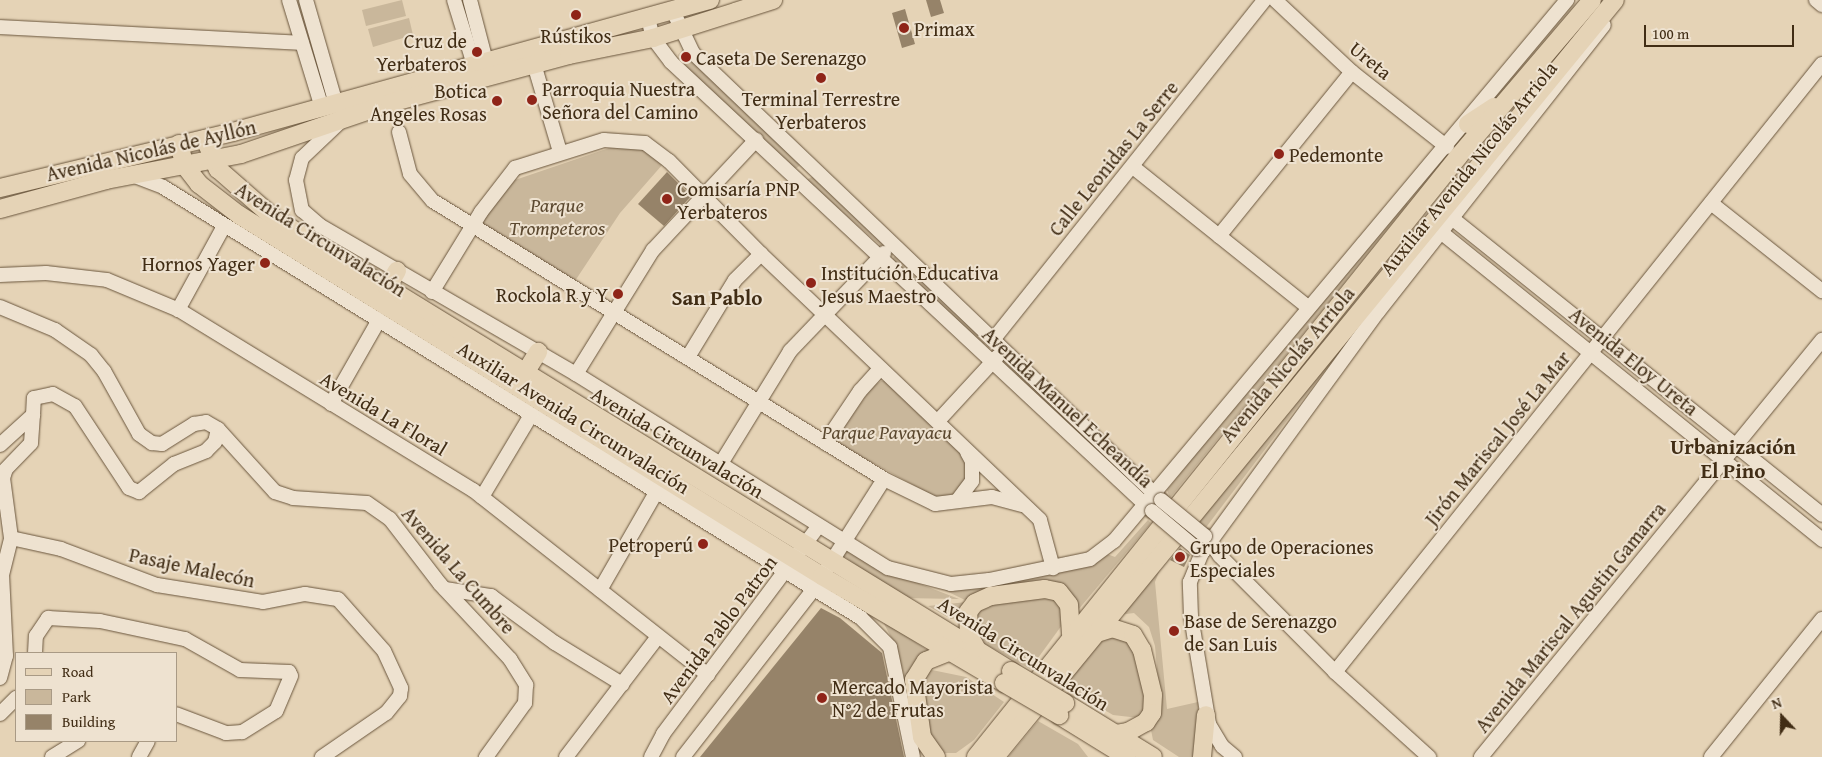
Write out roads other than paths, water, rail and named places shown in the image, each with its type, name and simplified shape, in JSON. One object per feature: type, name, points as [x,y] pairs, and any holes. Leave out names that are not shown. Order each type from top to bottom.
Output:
[{"type":"main road","name":"Avenida Nicolás de Ayllón","points":[[0,210],[132,175],[211,160],[334,110],[480,63],[710,0]]},
{"type":"main road","name":"Avenida Nicolás de Ayllón","points":[[6,187],[179,144],[654,38],[774,0]]},
{"type":"main road","name":"Avenida Nicolás Arriola","points":[[995,757],[1615,0]]},
{"type":"main road","name":"Avenida Nicolás Arriola","points":[[976,757],[1070,635],[1587,4]]},
{"type":"main road","points":[[1468,124],[1509,98]]},
{"type":"main road","points":[[205,139],[211,160]]},
{"type":"main road","name":"Avenida Circunvalación","points":[[179,144],[185,166],[198,184],[238,215],[661,485],[818,582],[951,652],[1008,677],[1062,709],[1115,734],[1153,757]]},
{"type":"main road","name":"Avenida Circunvalación","points":[[211,160],[274,218],[976,648],[1008,677]]},
{"type":"main road","points":[[387,288],[397,271]]},
{"type":"main road","points":[[525,373],[538,352]]},
{"type":"main road","points":[[976,648],[969,635],[968,612],[975,603],[991,596],[1045,589],[1059,592],[1069,605],[1070,635]]},
{"type":"main road","points":[[1094,634],[1112,628],[1133,635],[1144,658],[1153,695],[1152,712],[1146,722],[1115,734]]},
{"type":"main road","points":[[936,757],[922,736],[914,680],[926,662],[951,652]]},
{"type":"main road","name":"Avenida Circunvalación","points":[[1062,709],[1094,737],[1127,757]]},
{"type":"main road","points":[[1202,757],[1206,715]]},
{"type":"main road","points":[[1094,737],[1101,757]]},
{"type":"street","points":[[289,0],[302,43],[334,110]]},
{"type":"street","points":[[306,0],[334,110]]},
{"type":"street","points":[[454,0],[480,63]]},
{"type":"street","points":[[470,0],[480,63]]},
{"type":"street","name":"Calle Leonidas La Serre","points":[[993,340],[1133,167],[1264,0]]},
{"type":"street","name":"Ureta","points":[[1275,0],[1352,72],[1448,147]]},
{"type":"street","name":"Auxiliar Avenida Nicolás Arriola","points":[[1149,509],[1308,307],[1468,124],[1567,0]]},
{"type":"street","name":"Auxiliar Avenida Nicolás Arriola","points":[[1200,551],[1321,387],[1580,59],[1621,0]]},
{"type":"street","points":[[1816,0],[1822,5]]},
{"type":"street","name":"Avenida Manuel Echeandía","points":[[673,11],[680,31],[693,53],[1158,497],[1208,538],[1220,556],[1335,672],[1429,757]]},
{"type":"street","name":"Avenida Manuel Echeandía","points":[[648,18],[654,38],[671,62],[756,140],[878,258],[1149,509],[1200,551],[1220,556]]},
{"type":"street","points":[[0,27],[302,43]]},
{"type":"street","points":[[534,64],[560,152]]},
{"type":"street","name":"Jirón Mariscal José La Mar","points":[[1335,672],[1822,64]]},
{"type":"street","points":[[1219,236],[1352,72]]},
{"type":"street","name":"Auxiliar Avenida Circunvalación","points":[[334,110],[302,158],[296,180],[298,200],[309,218],[432,292],[576,374],[818,527],[888,568],[951,584],[1052,568],[1100,553],[1149,509]]},
{"type":"street","points":[[398,132],[410,174],[420,190],[884,480],[935,504],[992,497],[1027,508]]},
{"type":"street","points":[[432,292],[473,224],[509,173],[560,152],[604,140],[645,143],[702,194],[880,369],[938,421],[1027,508],[1045,532],[1052,568]]},
{"type":"street","points":[[576,374],[613,310],[653,250],[702,194],[756,140]]},
{"type":"street","points":[[794,178],[808,164]]},
{"type":"street","points":[[1133,167],[1308,307]]},
{"type":"street","name":"Auxiliar Avenida Circunvalación","points":[[132,175],[163,187],[531,415],[661,485]]},
{"type":"street","points":[[1711,204],[1822,291]]},
{"type":"street","name":"Avenida Eloy Ureta","points":[[1454,219],[1706,425],[1818,512]]},
{"type":"street","points":[[178,310],[224,226]]},
{"type":"street","name":"Avenida Eloy Ureta","points":[[1442,233],[1592,351],[1822,540]]},
{"type":"street","points":[[720,464],[790,351],[823,313],[892,244]]},
{"type":"street","points":[[1478,261],[1489,248]]},
{"type":"street","points":[[688,357],[735,280],[761,254]]},
{"type":"street","name":"Avenida La Floral","points":[[0,275],[46,273],[90,277],[136,290],[178,310],[482,497],[600,590],[657,638],[708,675]]},
{"type":"street","points":[[1546,315],[1556,301]]},
{"type":"street","points":[[0,307],[55,330],[91,355],[104,371],[139,434],[152,443],[162,444],[194,424],[206,422],[218,429],[215,442],[206,451],[174,464],[148,487],[134,492],[74,406],[47,394],[34,398],[31,443],[6,468],[3,478],[11,538],[2,575],[6,656],[0,678]]},
{"type":"street","points":[[331,404],[380,320]]},
{"type":"street","name":"Avenida Mariscal Agustin Gamarra","points":[[1482,757],[1736,448],[1822,340]]},
{"type":"street","points":[[938,421],[990,363],[1004,351]]},
{"type":"street","points":[[1628,381],[1638,368]]},
{"type":"street","points":[[825,443],[860,391],[880,369]]},
{"type":"street","points":[[0,445],[33,415]]},
{"type":"street","points":[[482,497],[531,415]]},
{"type":"street","points":[[1696,437],[1706,425]]},
{"type":"street","name":"Avenida La Cumbre","points":[[218,429],[275,492],[293,498],[367,504],[381,512],[445,589],[510,659],[526,685],[525,703],[486,757]]},
{"type":"street","points":[[957,501],[972,481],[972,462],[966,449]]},
{"type":"street","points":[[683,757],[818,582],[884,480]]},
{"type":"street","points":[[600,590],[661,485]]},
{"type":"street","points":[[1803,524],[1818,512]]},
{"type":"street","name":"Avenida Pablo Patron","points":[[651,757],[663,734],[792,565],[818,527]]},
{"type":"street","name":"Pasaje Malecón","points":[[11,538],[61,549],[157,585],[263,602],[305,594],[338,599],[362,622],[384,651],[401,688],[400,696],[386,712],[322,757]]},
{"type":"street","points":[[1200,551],[1190,582],[1189,607],[1206,715],[1217,739],[1234,757]]},
{"type":"street","points":[[818,582],[861,618],[890,647],[913,757]]},
{"type":"street","points":[[445,589],[490,596],[555,643],[622,684]]},
{"type":"street","points":[[35,652],[36,636],[44,621],[48,618],[100,621],[184,639],[240,670],[289,672],[289,687],[276,711],[242,732],[226,734],[178,715]]},
{"type":"street","points":[[1711,757],[1822,619]]},
{"type":"street","points":[[566,757],[657,638]]},
{"type":"street","points":[[0,714],[15,699]]},
{"type":"street","points":[[52,757],[76,742]]},
{"type":"street","points":[[139,757],[147,742]]},
{"type":"place","name":"Rústikos","points":[[576,15]]},
{"type":"place","name":"Primax","points":[[904,28]]},
{"type":"place","name":"Cruz de Yerbateros","points":[[477,52]]},
{"type":"place","name":"Caseta De Serenazgo","points":[[686,57]]},
{"type":"place","name":"Terminal Terrestre Yerbateros","points":[[821,78]]},
{"type":"place","name":"Parroquia Nuestra Señora del Camino","points":[[532,100]]},
{"type":"place","name":"Botica Angeles Rosas","points":[[497,101]]},
{"type":"place","name":"Pedemonte","points":[[1279,154]]},
{"type":"place","name":"Comisaría PNP Yerbateros","points":[[667,199]]},
{"type":"place","name":"Hornos Yager","points":[[265,263]]},
{"type":"place","name":"Institución Educativa Jesus Maestro","points":[[811,283]]},
{"type":"place","name":"Rockola R y Y","points":[[618,294]]},
{"type":"place","name":"Petroperú","points":[[703,544]]},
{"type":"place","name":"Grupo de Operaciones Especiales","points":[[1180,557]]},
{"type":"place","name":"Base de Serenazgo de San Luis","points":[[1174,631]]},
{"type":"place","name":"Mercado Mayorista N°2 de Frutas","points":[[822,698]]},
{"type":"district","name":"San Pablo","points":[[717,298]]},
{"type":"district","name":"Urbanización El Pino","points":[[1733,459]]},
{"type":"park label","name":"Parque Trompeteros","points":[[557,216]]},
{"type":"park label","name":"Parque Pavayacu","points":[[887,431]]}]
